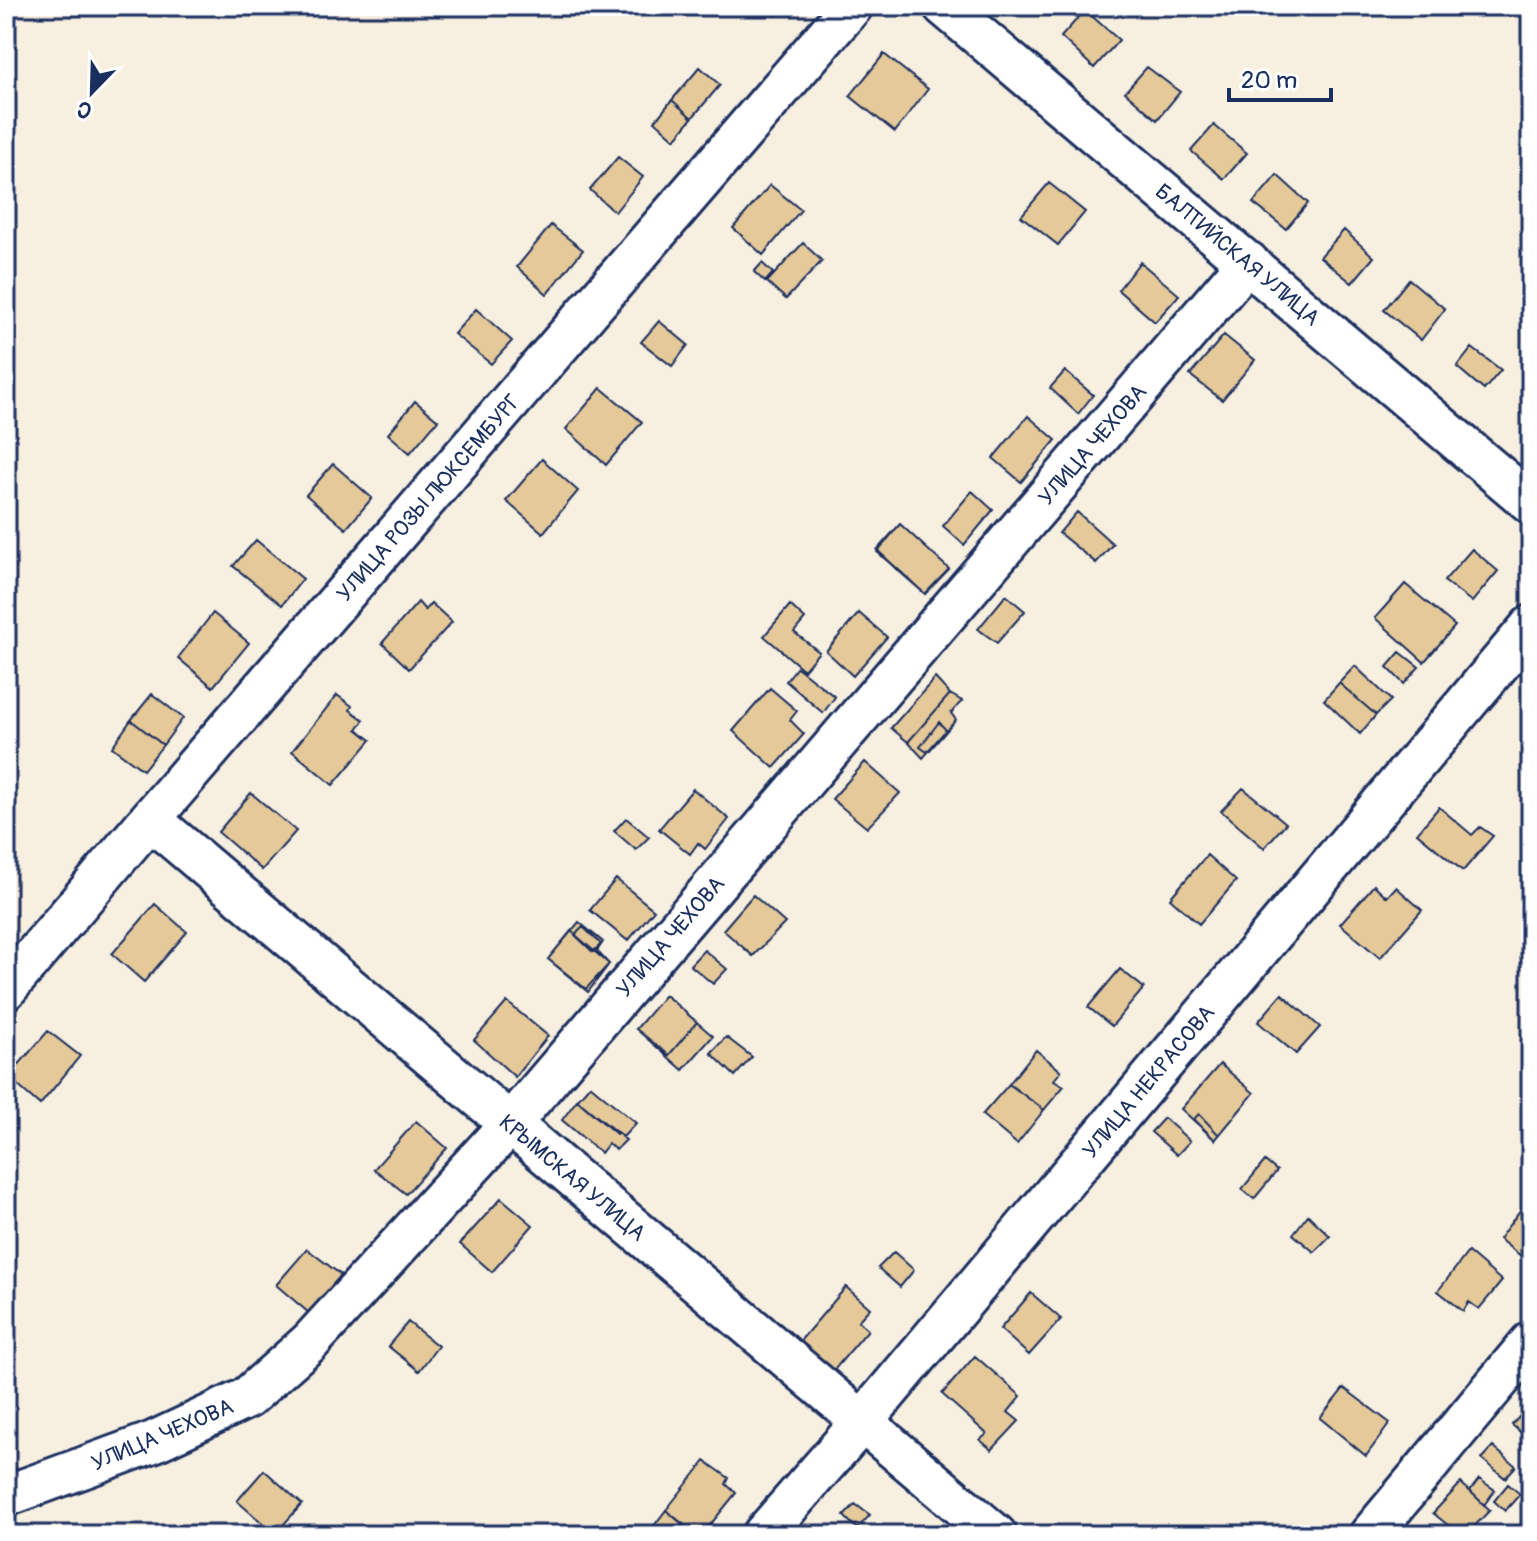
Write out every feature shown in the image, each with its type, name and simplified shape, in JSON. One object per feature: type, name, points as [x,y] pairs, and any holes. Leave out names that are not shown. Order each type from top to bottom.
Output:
[{"type":"street","name":"УЛИЦА РОЗЫ ЛЮКСЕМБУРГ","points":[[6,989],[852,6]]},
{"type":"street","name":"БАЛТИЙСКАЯ УЛИЦА","points":[[944,6],[1531,503]]},
{"type":"street","name":"УЛИЦА ЧЕХОВА","points":[[6,1496],[153,1442],[247,1398],[310,1342],[510,1124],[1248,262]]},
{"type":"street","name":"УЛИЦА НЕКРАСОВА","points":[[763,1535],[862,1422],[1531,626]]},
{"type":"street","name":"КРЫМСКАЯ УЛИЦА","points":[[150,819],[996,1535]]},
{"type":"street","points":[[1370,1535],[1531,1342]]},
{"type":"building","points":[[766,6],[785,6],[777,15]]},
{"type":"building","points":[[1085,10],[1119,40],[1094,68],[1061,37]]},
{"type":"building","points":[[884,54],[928,89],[895,132],[850,96]]},
{"type":"building","points":[[700,67],[720,85],[692,118],[672,100]]},
{"type":"building","points":[[1147,67],[1180,92],[1157,120],[1125,92]]},
{"type":"building","points":[[672,100],[692,118],[675,139],[655,121]]},
{"type":"building","points":[[1214,125],[1247,153],[1224,179],[1191,151]]},
{"type":"building","points":[[618,157],[643,177],[615,212],[590,190]]},
{"type":"building","points":[[1277,175],[1308,203],[1286,229],[1253,203]]},
{"type":"building","points":[[1049,183],[1085,212],[1058,245],[1021,216]]},
{"type":"building","points":[[770,185],[801,210],[763,255],[733,228]]},
{"type":"building","points":[[551,225],[583,250],[547,294],[517,267]]},
{"type":"building","points":[[1344,230],[1374,257],[1352,283],[1320,257]]},
{"type":"building","points":[[803,243],[822,261],[786,299],[767,282]]},
{"type":"building","points":[[1140,262],[1179,295],[1155,322],[1118,290]]},
{"type":"building","points":[[762,263],[773,273],[765,282],[754,272]]},
{"type":"building","points":[[1409,279],[1445,309],[1421,340],[1384,310]]},
{"type":"building","points":[[476,309],[512,341],[491,364],[454,334]]},
{"type":"building","points":[[659,321],[688,345],[672,366],[641,342]]},
{"type":"building","points":[[1224,335],[1255,360],[1222,400],[1190,375]]},
{"type":"building","points":[[1472,348],[1501,370],[1484,390],[1457,367]]},
{"type":"building","points":[[1065,371],[1093,395],[1078,414],[1050,388]]},
{"type":"building","points":[[601,388],[642,422],[606,465],[566,429]]},
{"type":"building","points":[[415,401],[438,420],[410,453],[388,434]]},
{"type":"building","points":[[1028,416],[1056,440],[1021,482],[993,458]]},
{"type":"building","points":[[542,459],[578,491],[543,533],[506,501]]},
{"type":"building","points":[[333,464],[372,498],[346,529],[306,495]]},
{"type":"building","points":[[972,491],[993,510],[964,545],[943,526]]},
{"type":"building","points":[[1077,512],[1113,544],[1096,563],[1059,533]]},
{"type":"building","points":[[900,524],[949,569],[925,594],[877,552]]},
{"type":"building","points":[[900,524],[949,569],[925,594],[877,550]]},
{"type":"building","points":[[256,540],[303,579],[282,605],[233,566]]},
{"type":"building","points":[[1472,549],[1498,571],[1472,602],[1444,581]]},
{"type":"building","points":[[1405,584],[1455,626],[1424,662],[1375,618]]},
{"type":"building","points":[[1006,595],[1025,611],[997,643],[978,629]]},
{"type":"building","points":[[418,602],[425,610],[431,603],[452,622],[409,669],[382,643]]},
{"type":"building","points":[[790,605],[805,619],[794,632],[819,652],[804,670],[764,636]]},
{"type":"building","points":[[213,613],[249,643],[213,687],[178,658]]},
{"type":"building","points":[[859,613],[887,637],[853,676],[826,651]]},
{"type":"building","points":[[1400,652],[1419,667],[1404,684],[1387,667]]},
{"type":"building","points":[[1355,666],[1391,700],[1376,715],[1339,683]]},
{"type":"building","points":[[797,667],[835,697],[823,713],[786,681]]},
{"type":"building","points":[[935,678],[950,694],[908,742],[891,728]]},
{"type":"building","points":[[1339,683],[1376,715],[1360,734],[1324,700]]},
{"type":"building","points":[[770,688],[797,711],[790,720],[804,734],[774,768],[733,731]]},
{"type":"building","points":[[152,694],[183,718],[163,745],[131,720]]},
{"type":"building","points":[[950,694],[962,701],[951,713],[956,720],[923,758],[908,742]]},
{"type":"building","points":[[337,695],[364,720],[357,729],[371,740],[333,785],[292,751]]},
{"type":"building","points":[[131,720],[163,745],[143,770],[112,747]]},
{"type":"building","points":[[939,722],[946,730],[927,752],[920,747]]},
{"type":"building","points":[[865,762],[900,793],[867,828],[832,799]]},
{"type":"building","points":[[1243,788],[1286,823],[1264,848],[1221,811]]},
{"type":"building","points":[[693,789],[729,819],[705,849],[698,843],[690,854],[659,829]]},
{"type":"building","points":[[251,793],[296,831],[262,870],[218,832]]},
{"type":"building","points":[[1439,807],[1472,835],[1480,827],[1493,836],[1463,871],[1417,833]]},
{"type":"building","points":[[626,818],[649,837],[636,850],[614,831]]},
{"type":"building","points":[[1207,855],[1236,881],[1199,924],[1170,898]]},
{"type":"building","points":[[616,879],[654,910],[628,941],[590,910]]},
{"type":"building","points":[[1374,885],[1387,897],[1396,887],[1422,910],[1380,958],[1340,924]]},
{"type":"building","points":[[753,895],[785,923],[753,956],[723,930]]},
{"type":"building","points":[[155,904],[187,932],[144,982],[112,954]]},
{"type":"building","points":[[579,922],[603,942],[597,951],[609,964],[588,992],[548,959]]},
{"type":"building","points":[[583,927],[601,944],[593,952],[575,935]]},
{"type":"building","points":[[571,931],[609,964],[586,989],[548,959]]},
{"type":"building","points":[[704,950],[727,969],[713,984],[690,965]]},
{"type":"building","points":[[1120,969],[1144,988],[1112,1026],[1088,1007]]},
{"type":"building","points":[[1282,994],[1320,1027],[1296,1054],[1258,1022]]},
{"type":"building","points":[[665,995],[697,1022],[669,1055],[636,1029]]},
{"type":"building","points":[[665,995],[713,1036],[683,1070],[636,1029]]},
{"type":"building","points":[[507,1002],[548,1036],[515,1077],[474,1040]]},
{"type":"building","points":[[48,1031],[80,1056],[40,1105],[8,1077]]},
{"type":"building","points":[[726,1037],[752,1057],[735,1076],[711,1053]]},
{"type":"building","points":[[1036,1050],[1061,1071],[1054,1080],[1064,1086],[1044,1110],[1009,1084]]},
{"type":"building","points":[[1220,1064],[1254,1093],[1215,1140],[1181,1109]]},
{"type":"building","points":[[1009,1084],[1044,1110],[1017,1144],[982,1115]]},
{"type":"building","points":[[590,1085],[636,1123],[623,1137],[577,1100]]},
{"type":"building","points":[[577,1100],[626,1140],[616,1150],[608,1144],[601,1153],[562,1120]]},
{"type":"building","points":[[1199,1114],[1219,1135],[1215,1140],[1194,1119]]},
{"type":"building","points":[[1164,1118],[1190,1141],[1177,1155],[1151,1132]]},
{"type":"building","points":[[416,1121],[447,1148],[406,1194],[374,1169]]},
{"type":"building","points":[[1265,1161],[1277,1171],[1254,1199],[1242,1189]]},
{"type":"building","points":[[501,1198],[533,1225],[492,1272],[460,1244]]},
{"type":"building","points":[[1524,1205],[1531,1210],[1531,1244],[1521,1256],[1499,1239]]},
{"type":"building","points":[[1308,1215],[1330,1236],[1314,1252],[1293,1234]]},
{"type":"building","points":[[307,1249],[341,1275],[309,1313],[276,1285]]},
{"type":"building","points":[[894,1252],[914,1270],[900,1287],[878,1268]]},
{"type":"building","points":[[1468,1252],[1502,1281],[1479,1309],[1469,1302],[1463,1311],[1438,1291]]},
{"type":"building","points":[[846,1287],[870,1308],[858,1321],[868,1330],[834,1370],[800,1341]]},
{"type":"building","points":[[1031,1293],[1061,1319],[1029,1355],[1000,1329]]},
{"type":"building","points":[[408,1322],[438,1346],[419,1371],[388,1346]]},
{"type":"building","points":[[975,1356],[1021,1396],[1008,1412],[1019,1421],[992,1450],[980,1440],[987,1434],[942,1394]]},
{"type":"building","points":[[1344,1388],[1390,1423],[1366,1456],[1320,1418]]},
{"type":"building","points":[[1526,1409],[1531,1414],[1531,1441],[1512,1425]]},
{"type":"building","points":[[1493,1447],[1516,1466],[1505,1478],[1482,1459]]},
{"type":"building","points":[[705,1461],[729,1478],[726,1484],[736,1493],[702,1535],[695,1535],[666,1510]]},
{"type":"building","points":[[264,1470],[302,1504],[275,1534],[237,1501]]},
{"type":"building","points":[[1479,1479],[1495,1490],[1484,1505],[1470,1491]]},
{"type":"building","points":[[1461,1483],[1490,1510],[1466,1535],[1460,1535],[1433,1513]]},
{"type":"building","points":[[1508,1484],[1520,1494],[1505,1511],[1494,1501]]},
{"type":"building","points":[[855,1504],[870,1515],[857,1529],[844,1516]]},
{"type":"building","points":[[666,1510],[683,1524],[674,1535],[647,1535]]},
{"type":"building","points":[[683,1524],[695,1535],[674,1535]]}]
